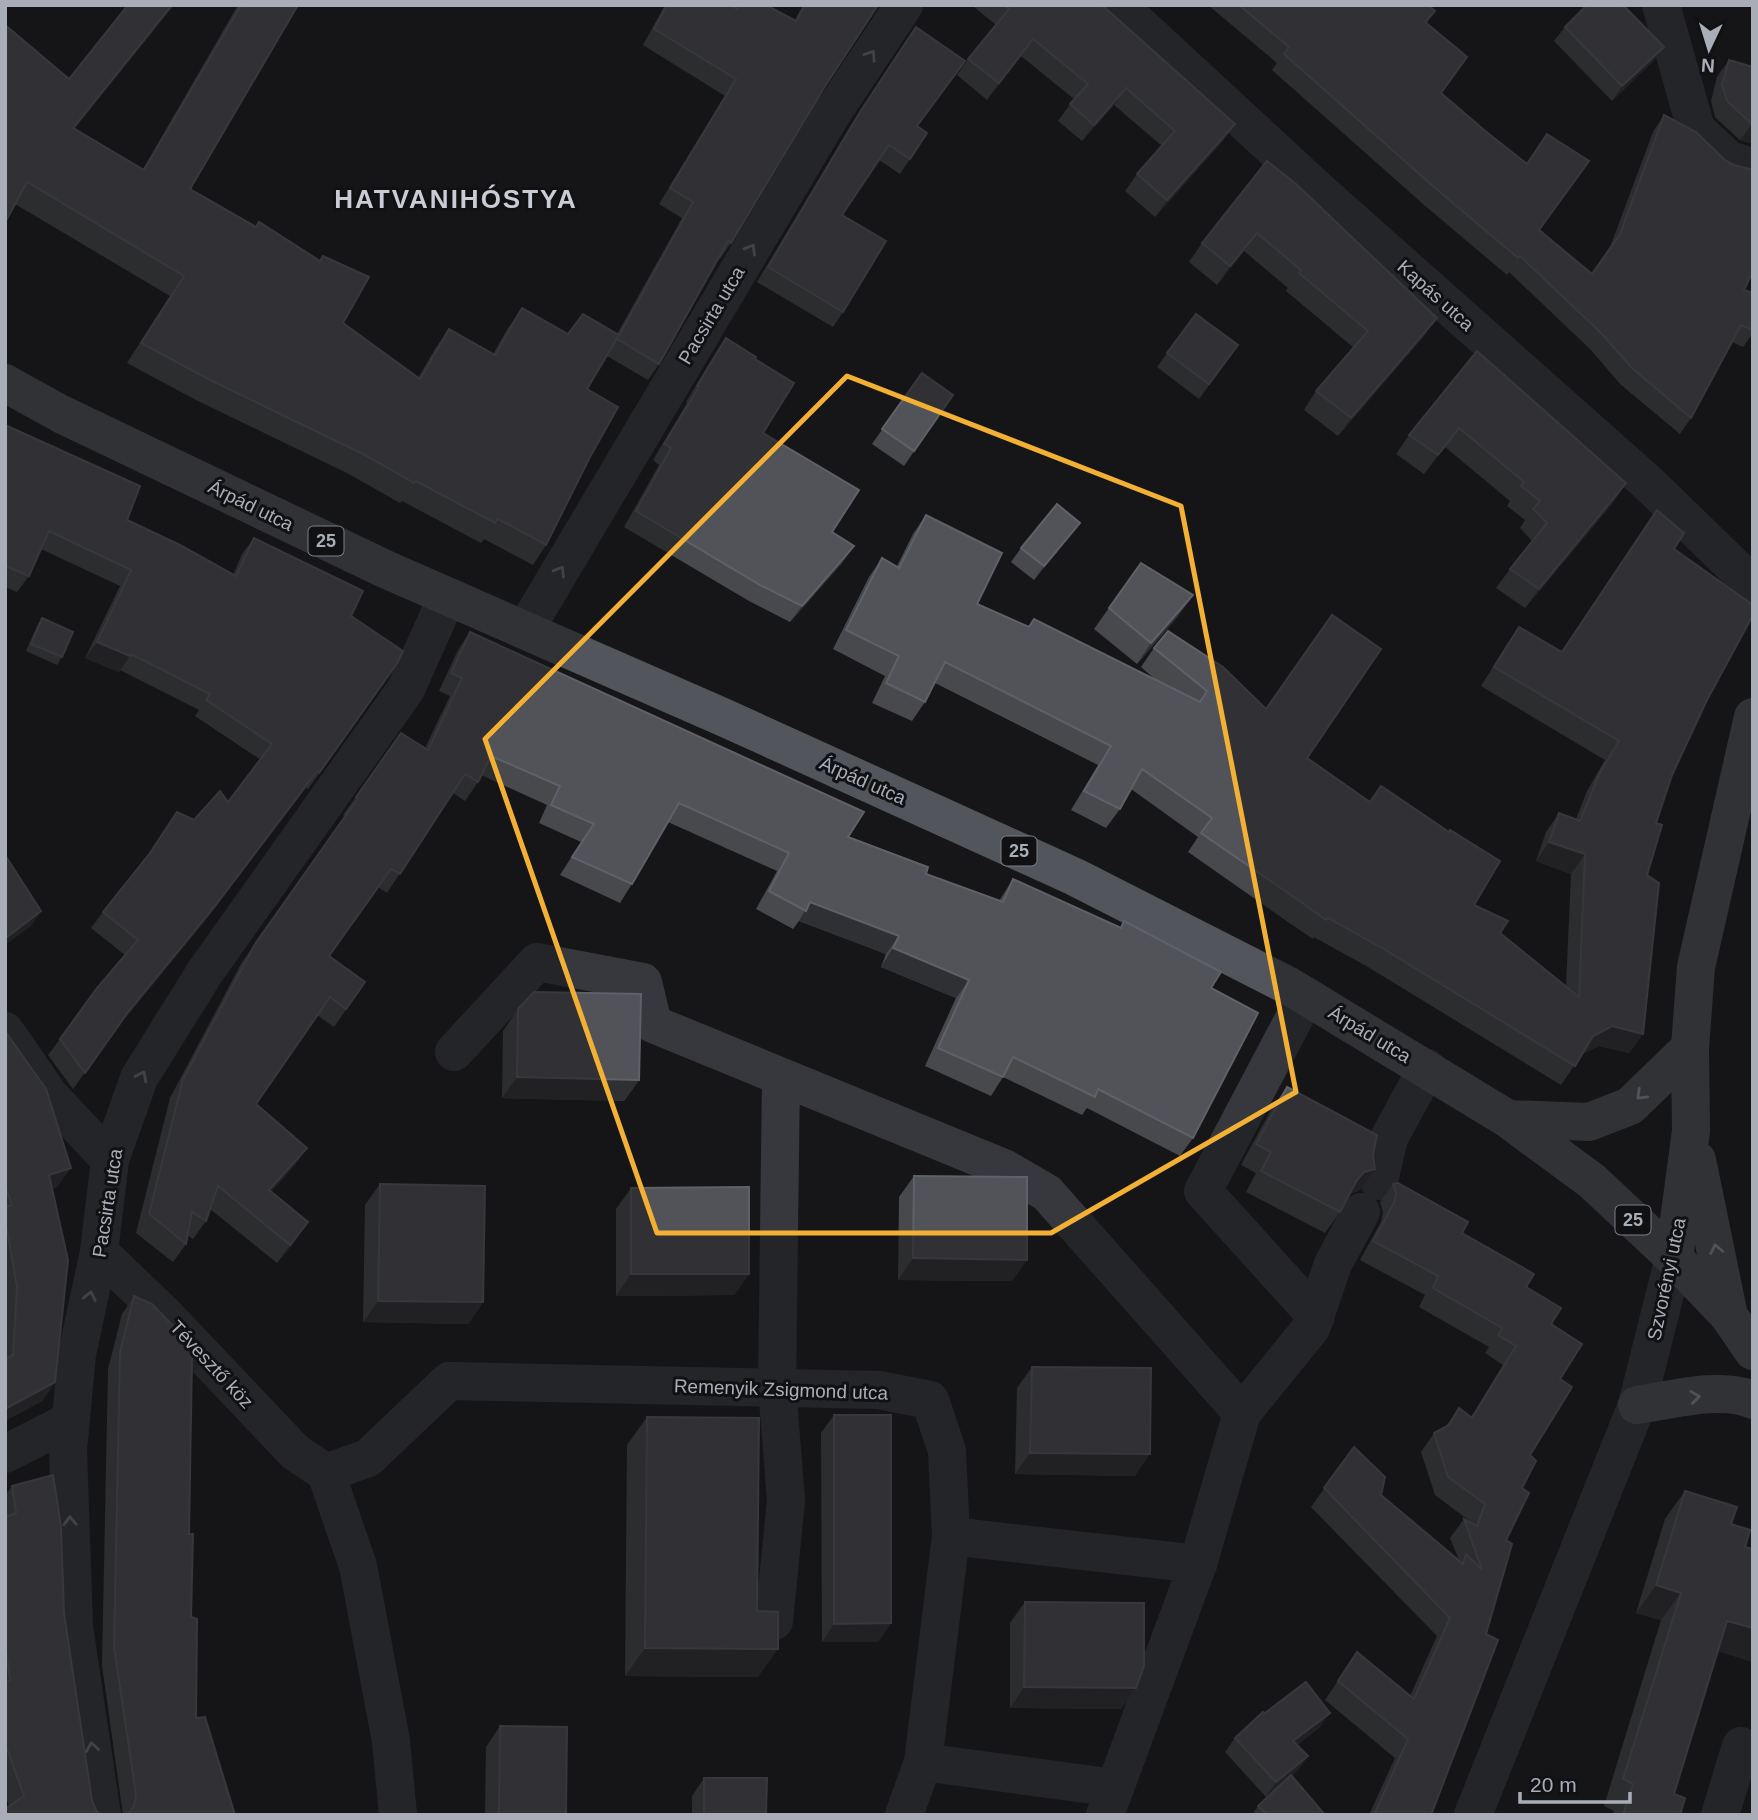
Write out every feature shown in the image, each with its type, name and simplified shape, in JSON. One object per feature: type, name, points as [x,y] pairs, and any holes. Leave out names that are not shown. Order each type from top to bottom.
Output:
[{"type":"main road","name":"Árpád utca","points":[[5,383],[61,414],[447,597],[1075,877],[1306,996],[1508,1119],[1592,1181],[1674,1258]]},
{"type":"main road","name":"Szvorényi utca","points":[[1674,1258],[1691,1131],[1690,1048],[1696,967],[1745,781],[1753,717]]},
{"type":"main road","points":[[1508,1119],[1589,1122],[1630,1106],[1690,1048]]},
{"type":"main road","points":[[1691,1131],[1729,1316]]},
{"type":"main road","name":"25","points":[[1674,1258],[1729,1316],[1753,1351]]},
{"type":"main road","points":[[1637,1405],[1699,1396],[1739,1394],[1753,1400]]},
{"type":"street","name":"Pacsirta utca","points":[[525,630],[831,115],[904,5]]},
{"type":"street","name":"Kapás utca","points":[[1118,5],[1318,190],[1648,482],[1753,585]]},
{"type":"street","points":[[1661,5],[1696,129],[1730,160],[1753,167]]},
{"type":"street","name":"Pacsirta utca","points":[[102,1815],[74,1627],[68,1450],[77,1354],[99,1252],[110,1160],[139,1078],[205,972],[406,689],[447,597]]},
{"type":"street","points":[[454,1052],[537,962],[643,982],[653,1024],[1004,1168],[1047,1193],[1242,1413]]},
{"type":"street","points":[[1306,996],[1203,1191],[1316,1316]]},
{"type":"street","points":[[5,1031],[50,1096],[110,1160]]},
{"type":"street","points":[[923,1762],[1110,1801],[1198,1564],[1242,1413],[1311,1328],[1333,1264],[1370,1196],[1389,1138],[1427,1068]]},
{"type":"street","points":[[774,1621],[786,1500],[777,1387],[781,1077]]},
{"type":"street","name":"Tévesztő köz","points":[[99,1252],[165,1315],[295,1452],[326,1473]]},
{"type":"street","name":"Szvorényi utca","points":[[1473,1815],[1637,1405],[1674,1258]]},
{"type":"street","name":"Remenyik Zsigmond utca","points":[[326,1473],[368,1458],[449,1381],[879,1390],[930,1400],[947,1451],[951,1536],[923,1762],[904,1815]]},
{"type":"street","points":[[5,1454],[71,1421]]},
{"type":"street","points":[[326,1473],[358,1566],[391,1741],[398,1815]]},
{"type":"street","points":[[951,1536],[1198,1564]]},
{"type":"street","points":[[1720,1815],[1741,1746]]},
{"type":"highlighted area","points":[[847,376],[1181,506],[1296,1092],[1051,1233],[657,1233],[485,739]]},
{"type":"building","points":[[128,5],[172,5],[73,128],[144,170],[241,5],[298,5],[190,189],[256,227],[259,222],[320,261],[323,256],[369,277],[343,323],[420,379],[449,329],[495,355],[522,308],[568,334],[583,314],[619,335],[587,389],[618,407],[546,545],[498,519],[495,523],[416,481],[414,483],[363,454],[210,380],[141,343],[184,276],[27,182],[7,219],[5,218],[5,25],[69,79]]},
{"type":"building","points":[[667,5],[731,5],[737,9],[739,5],[766,5],[796,21],[805,5],[878,5],[824,88],[731,243],[728,241],[659,364],[617,339],[693,202],[670,188],[736,79],[654,29]]},
{"type":"building","points":[[1004,5],[1102,5],[1235,124],[1167,200],[1137,174],[1175,131],[1126,88],[1094,125],[1070,104],[1088,84],[1033,39],[999,83],[968,59],[1009,9]]},
{"type":"building","points":[[1239,5],[1428,5],[1435,11],[1425,22],[1467,57],[1441,93],[1527,164],[1547,134],[1589,161],[1539,230],[1592,274],[1620,234],[1664,115],[1696,132],[1725,160],[1753,170],[1753,271],[1744,290],[1753,293],[1753,330],[1741,325],[1691,418],[1632,368],[1602,334],[1520,256],[1518,258],[1434,187],[1284,54],[1289,47]]},
{"type":"building","points":[[1587,5],[1623,5],[1664,47],[1622,86],[1565,27]]},
{"type":"building","points":[[916,27],[965,61],[917,126],[927,133],[910,159],[889,145],[842,215],[886,241],[843,312],[768,267],[860,112]]},
{"type":"building","points":[[1729,60],[1753,67],[1753,125],[1727,101],[1722,85]]},
{"type":"building","points":[[1267,161],[1296,184],[1437,318],[1351,418],[1316,391],[1368,331],[1299,273],[1301,270],[1257,233],[1230,266],[1202,243]]},
{"type":"building","points":[[1196,314],[1238,345],[1209,384],[1167,353]]},
{"type":"building","points":[[726,338],[794,383],[763,433],[859,490],[832,532],[854,546],[802,606],[760,585],[636,511],[671,448],[664,444]]},
{"type":"building","points":[[1477,351],[1626,483],[1539,589],[1510,569],[1547,523],[1533,509],[1540,501],[1521,486],[1524,482],[1459,428],[1438,455],[1409,435]]},
{"type":"building","points":[[922,373],[953,395],[914,451],[882,429]]},
{"type":"building","points":[[5,425],[140,486],[127,520],[236,576],[254,538],[363,591],[351,616],[403,651],[398,662],[319,773],[317,771],[215,906],[128,1012],[85,1073],[60,1039],[97,988],[138,940],[103,912],[150,853],[177,812],[194,820],[220,791],[228,802],[272,744],[206,700],[210,694],[131,654],[130,656],[97,642],[131,570],[49,531],[29,576],[5,566]]},
{"type":"building","points":[[1057,504],[1080,523],[1044,566],[1021,548]]},
{"type":"building","points":[[1657,510],[1684,533],[1674,549],[1753,605],[1753,615],[1707,700],[1672,775],[1656,823],[1662,825],[1647,875],[1659,883],[1643,1034],[1612,1026],[1593,1036],[1575,1066],[1382,948],[1328,918],[1326,920],[1201,833],[1212,818],[1142,769],[1120,809],[1084,791],[1111,746],[945,662],[925,702],[886,683],[899,656],[846,630],[882,558],[899,568],[926,515],[1002,553],[977,604],[1029,627],[1034,619],[1200,702],[1207,691],[1154,648],[1168,631],[1223,667],[1266,709],[1332,615],[1381,649],[1307,758],[1370,802],[1381,786],[1449,832],[1450,830],[1500,861],[1474,905],[1508,921],[1500,933],[1579,997],[1585,854],[1549,842],[1559,813],[1580,821],[1600,772],[1619,741],[1494,667],[1519,627],[1562,652]]},
{"type":"building","points":[[1141,563],[1193,595],[1151,643],[1109,608]]},
{"type":"building","points":[[42,618],[73,632],[62,657],[31,644]]},
{"type":"building","points":[[470,632],[864,812],[848,837],[928,867],[926,874],[1003,902],[1013,879],[1121,928],[1124,921],[1221,972],[1211,988],[1258,1013],[1193,1138],[1098,1089],[1095,1097],[1013,1057],[1003,1077],[938,1048],[969,980],[893,948],[899,936],[810,902],[806,911],[769,891],[789,853],[679,803],[632,884],[572,857],[594,824],[551,805],[560,786],[491,756],[478,782],[465,774],[400,874],[391,869],[329,956],[365,982],[346,1009],[330,997],[256,1104],[307,1148],[269,1190],[308,1222],[290,1245],[218,1186],[206,1221],[192,1212],[186,1244],[149,1214],[183,1079],[255,944],[401,733],[428,750],[462,678],[451,673]]},
{"type":"building","points":[[5,855],[41,911],[7,937],[5,935]]},
{"type":"building","points":[[534,992],[641,994],[639,1080],[517,1077],[518,1009]]},
{"type":"building","points":[[5,1031],[46,1089],[71,1168],[49,1175],[68,1260],[55,1382],[5,1409],[5,1359],[13,1355],[17,1287],[5,1218],[5,1207],[12,1205],[5,1186]]},
{"type":"building","points":[[1287,1087],[1377,1135],[1373,1155],[1375,1169],[1364,1172],[1357,1180],[1340,1212],[1261,1171],[1271,1152],[1256,1144]]},
{"type":"building","points":[[914,1176],[1027,1177],[1027,1260],[913,1258]]},
{"type":"building","points":[[1398,1183],[1468,1222],[1462,1233],[1534,1274],[1526,1287],[1561,1308],[1551,1324],[1582,1344],[1560,1379],[1572,1387],[1530,1455],[1536,1461],[1522,1488],[1529,1493],[1506,1540],[1512,1544],[1486,1634],[1498,1640],[1431,1815],[1374,1815],[1408,1739],[1338,1681],[1357,1652],[1414,1699],[1450,1618],[1324,1488],[1354,1447],[1385,1477],[1381,1495],[1463,1564],[1466,1554],[1482,1570],[1464,1519],[1477,1526],[1485,1504],[1448,1477],[1434,1433],[1449,1425],[1459,1408],[1472,1418],[1516,1346],[1498,1335],[1502,1328],[1433,1288],[1438,1276],[1373,1241],[1394,1203],[1396,1193],[1393,1184]]},
{"type":"building","points":[[380,1184],[485,1186],[483,1302],[378,1301]]},
{"type":"building","points":[[749,1187],[749,1274],[631,1274],[631,1188]]},
{"type":"building","points":[[134,1296],[152,1304],[204,1358],[192,1357],[189,1534],[193,1534],[191,1617],[197,1619],[196,1718],[205,1717],[235,1815],[127,1815],[134,1806],[136,1795],[114,1647],[120,1352]]},
{"type":"building","points":[[1032,1367],[1151,1368],[1150,1454],[1030,1453]]},
{"type":"building","points":[[834,1415],[891,1415],[891,1623],[834,1624]]},
{"type":"building","points":[[647,1417],[759,1418],[757,1611],[778,1612],[778,1649],[645,1648]]},
{"type":"building","points":[[53,1475],[61,1526],[64,1613],[92,1801],[97,1812],[102,1815],[5,1813],[5,1809],[24,1796],[5,1743],[5,1682],[10,1681],[5,1640],[5,1517],[16,1513],[12,1486]]},
{"type":"building","points":[[1685,1491],[1737,1507],[1731,1524],[1750,1530],[1745,1547],[1753,1549],[1753,1628],[1727,1621],[1674,1794],[1685,1798],[1680,1815],[1623,1815],[1633,1784],[1623,1779],[1681,1593],[1656,1585]]},
{"type":"building","points":[[1025,1602],[1144,1603],[1144,1666],[1136,1688],[1024,1687]]},
{"type":"building","points":[[1306,1682],[1330,1713],[1293,1741],[1308,1756],[1276,1782],[1235,1738],[1263,1712]]},
{"type":"building","points":[[500,1726],[567,1727],[566,1815],[499,1815]]},
{"type":"building","points":[[1291,1775],[1325,1815],[1267,1815],[1258,1806]]},
{"type":"building","points":[[704,1778],[767,1778],[766,1815],[704,1815]]},
{"type":"district","name":"HATVANIHÓSTYA","points":[[456,199]]}]
